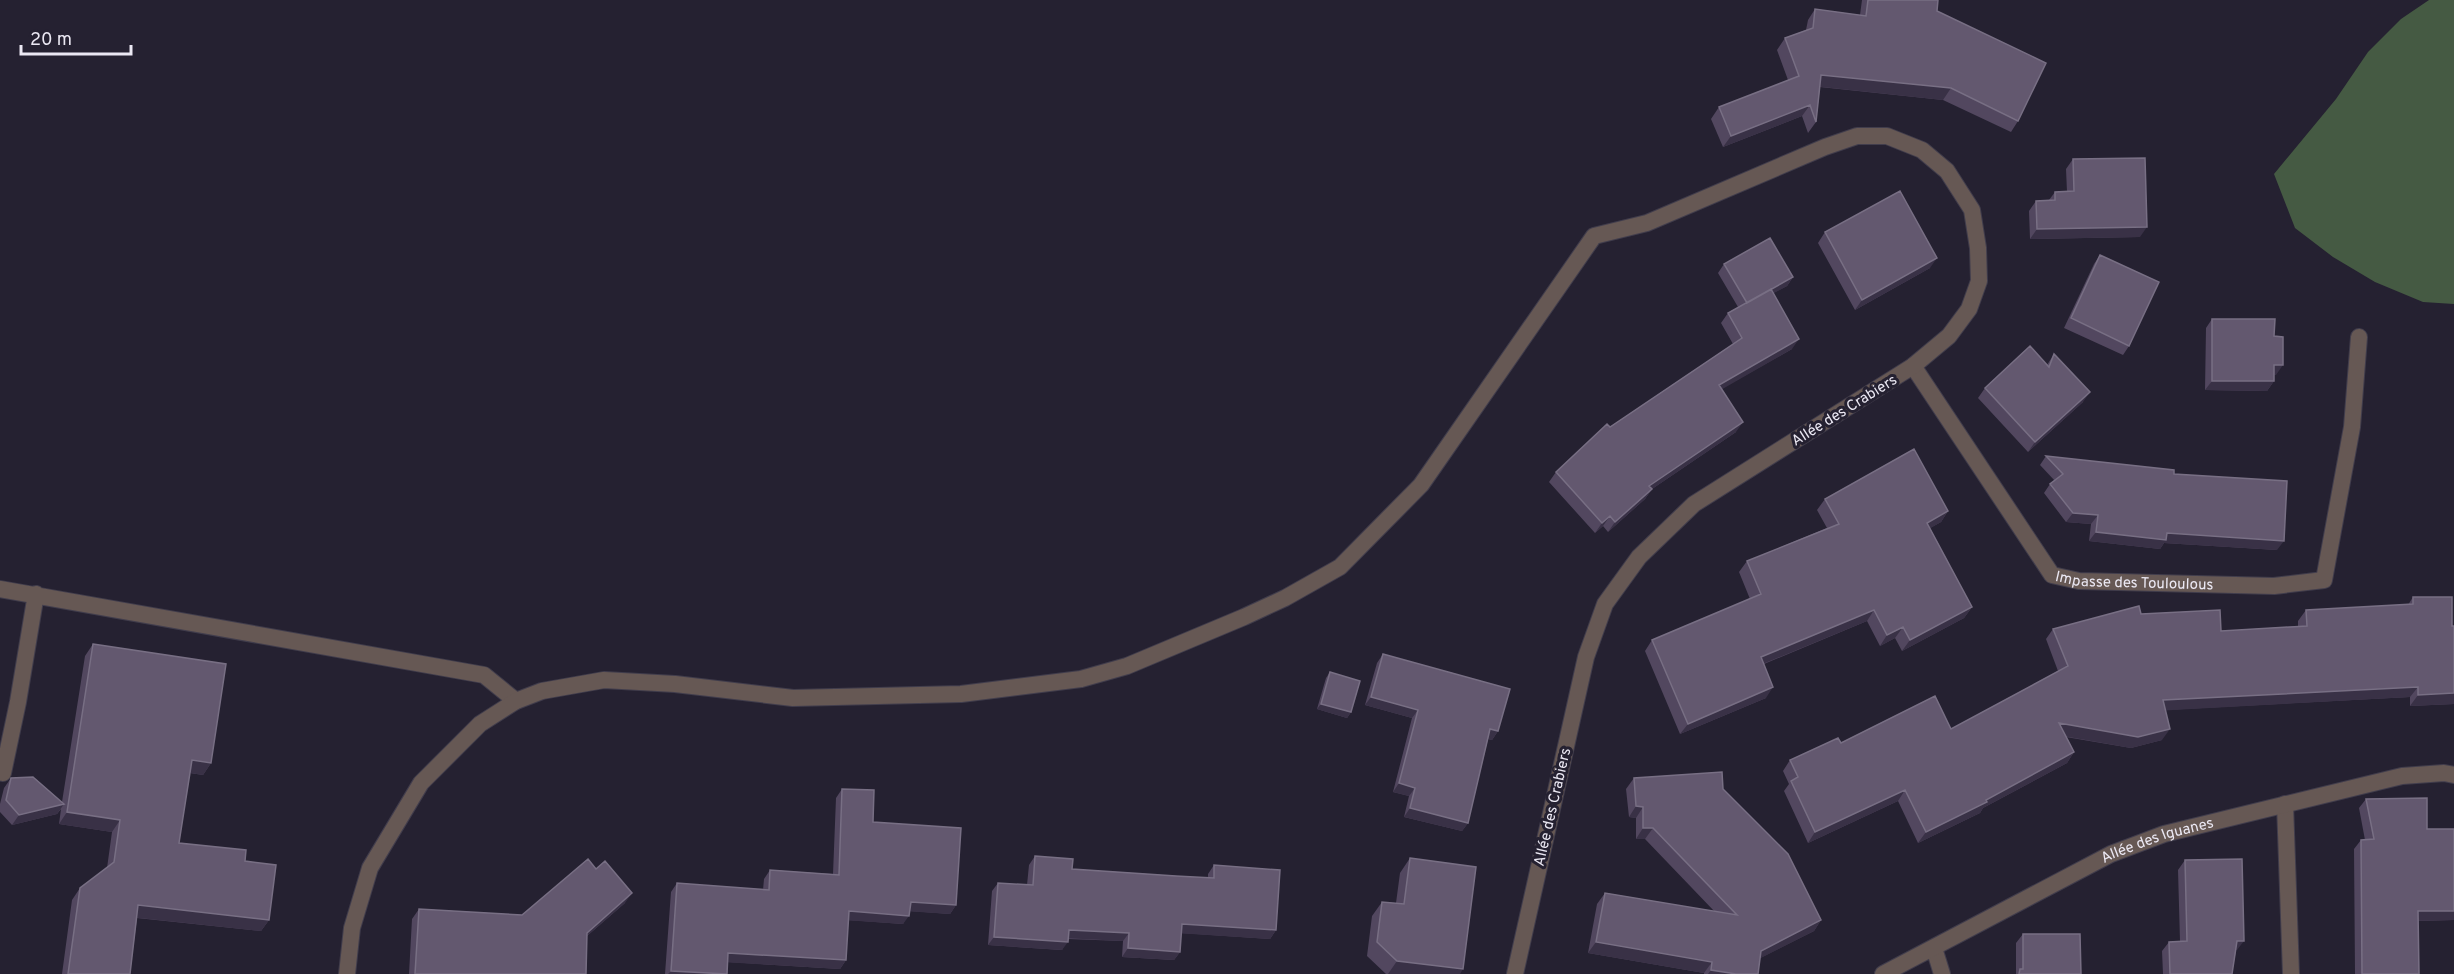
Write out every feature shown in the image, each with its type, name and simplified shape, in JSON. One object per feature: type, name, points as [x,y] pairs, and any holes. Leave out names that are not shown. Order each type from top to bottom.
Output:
[{"type":"street","name":"Allée des Crabiers","points":[[516,701],[542,691],[604,680],[675,684],[793,698],[962,694],[1081,679],[1127,666],[1244,618],[1340,567],[1421,485],[1594,236],[1647,223],[1825,147],[1857,136],[1887,136],[1922,150],[1947,171],[1972,210],[1978,248],[1979,281],[1969,309],[1949,336],[1913,366],[1694,504],[1639,557],[1605,604],[1586,657],[1515,974]]},
{"type":"street","name":"Impasse des Touloulous","points":[[1913,366],[2052,575],[2079,581],[2274,586],[2324,580],[2352,427],[2359,337]]},
{"type":"street","points":[[0,589],[484,675],[516,701],[480,724],[421,783],[370,868],[352,928],[347,974]]},
{"type":"street","points":[[3,773],[18,702],[36,594]]},
{"type":"street","name":"Allée des Iguanes","points":[[1882,974],[2111,854],[2164,834],[2402,777],[2444,773],[2454,775]]},
{"type":"street","points":[[2285,804],[2291,974]]},
{"type":"street","points":[[1934,948],[1942,974]]},
{"type":"green space","points":[[2429,0],[2454,0],[2454,304],[2423,302],[2375,282],[2333,257],[2295,228],[2274,174],[2336,99],[2368,52],[2401,19]]},
{"type":"building","points":[[1868,0],[1938,0],[1937,11],[2046,63],[2018,121],[1951,88],[1821,75],[1816,122],[1810,105],[1731,136],[1719,107],[1799,76],[1785,38],[1813,28],[1815,9],[1866,16]]},
{"type":"building","points":[[2145,158],[2147,227],[2037,229],[2036,201],[2055,200],[2055,192],[2074,191],[2073,159]]},
{"type":"building","points":[[1900,191],[1937,258],[1862,300],[1825,232]]},
{"type":"building","points":[[1770,238],[1793,277],[1747,303],[1724,264]]},
{"type":"building","points":[[2100,255],[2159,282],[2129,346],[2071,318]]},
{"type":"building","points":[[1771,289],[1799,339],[1719,385],[1743,422],[1649,486],[1652,489],[1615,522],[1610,516],[1602,523],[1556,472],[1607,424],[1610,427],[1742,338],[1728,313]]},
{"type":"building","points":[[2212,319],[2275,319],[2274,336],[2283,337],[2283,365],[2274,365],[2274,381],[2212,381]]},
{"type":"building","points":[[2030,346],[2049,367],[2054,354],[2090,392],[2035,442],[1985,388]]},
{"type":"building","points":[[1914,449],[1948,511],[1927,523],[1972,607],[1910,640],[1903,627],[1887,635],[1874,610],[1761,657],[1773,687],[1688,724],[1652,640],[1761,594],[1747,561],[1839,524],[1825,499]]},
{"type":"building","points":[[2046,456],[2174,470],[2174,474],[2287,481],[2284,541],[2167,533],[2166,540],[2096,532],[2098,515],[2073,513],[2050,484],[2063,474]]},
{"type":"building","points":[[2413,597],[2452,597],[2454,693],[2418,695],[2418,687],[2163,700],[2170,729],[2138,737],[2059,723],[2074,752],[1986,800],[1987,802],[1926,832],[1905,790],[1815,832],[1791,781],[1798,777],[1790,760],[1838,738],[1841,743],[1935,696],[1951,729],[2068,666],[2053,629],[2139,606],[2141,614],[2220,610],[2221,631],[2307,626],[2306,610],[2413,604]]},
{"type":"building","points":[[93,644],[226,664],[211,763],[192,760],[179,843],[246,850],[245,861],[276,865],[269,920],[138,905],[130,974],[68,974],[80,888],[114,862],[120,820],[67,812]]},
{"type":"building","points":[[1383,654],[1510,689],[1498,731],[1490,729],[1468,823],[1410,808],[1415,788],[1399,783],[1418,710],[1371,697]]},
{"type":"building","points":[[1330,672],[1360,681],[1351,712],[1321,704]]},
{"type":"building","points":[[1722,772],[1723,789],[1788,854],[1821,920],[1761,951],[1758,974],[1736,974],[1711,970],[1712,962],[1596,942],[1605,893],[1737,915],[1653,828],[1643,828],[1643,807],[1636,806],[1634,778]]},
{"type":"building","points":[[33,777],[64,804],[19,815],[6,800],[11,778]]},
{"type":"building","points":[[842,789],[874,790],[873,822],[961,828],[956,905],[911,902],[909,916],[849,911],[846,960],[728,953],[727,974],[671,971],[677,883],[769,890],[770,870],[839,875]]},
{"type":"building","points":[[2427,798],[2427,829],[2454,829],[2454,911],[2418,911],[2419,974],[2362,974],[2361,840],[2374,839],[2366,799]]},
{"type":"building","points":[[1035,856],[1073,859],[1072,869],[1176,876],[1214,878],[1214,865],[1280,870],[1276,930],[1182,924],[1180,952],[1128,948],[1129,933],[1069,930],[1068,942],[994,937],[998,883],[1033,885]]},
{"type":"building","points":[[1410,858],[1476,867],[1463,969],[1397,961],[1377,942],[1382,902],[1404,904]]},
{"type":"building","points":[[588,859],[596,869],[605,861],[632,893],[587,933],[586,974],[415,974],[419,909],[522,915]]},
{"type":"building","points":[[2242,859],[2244,941],[2237,941],[2232,974],[2170,974],[2169,942],[2187,941],[2185,860]]},
{"type":"building","points":[[2023,934],[2080,934],[2081,974],[2019,974],[2020,969],[2023,969]]}]
